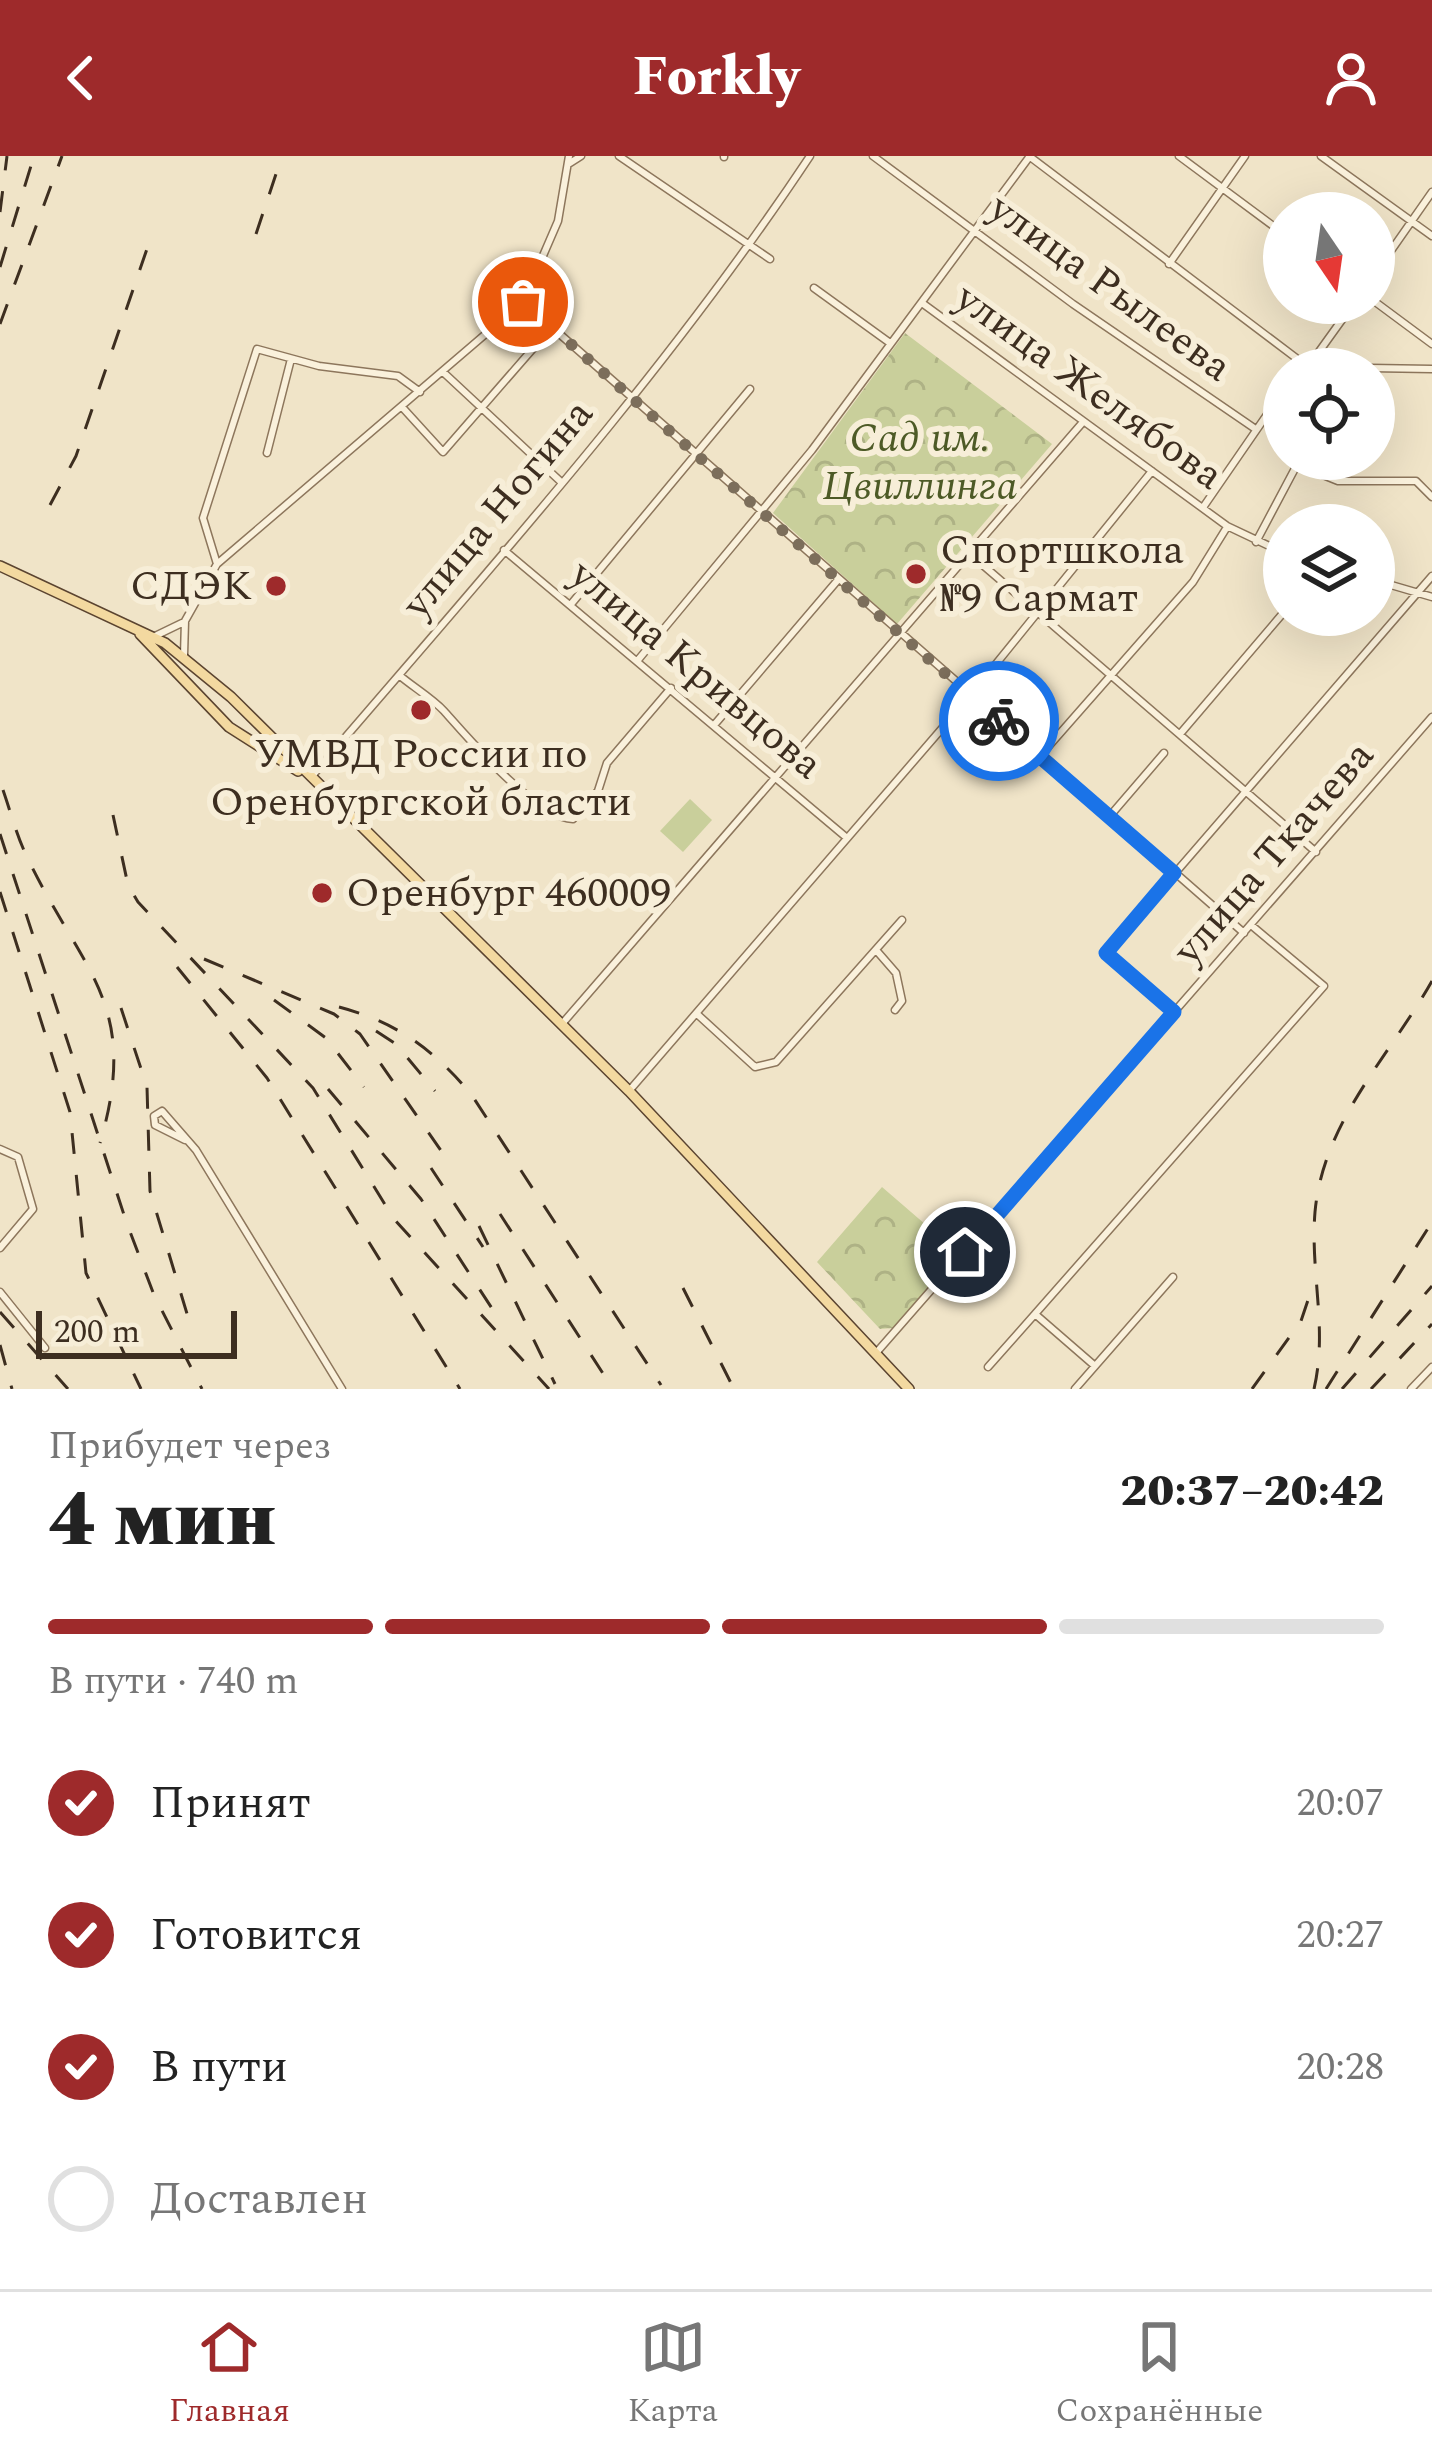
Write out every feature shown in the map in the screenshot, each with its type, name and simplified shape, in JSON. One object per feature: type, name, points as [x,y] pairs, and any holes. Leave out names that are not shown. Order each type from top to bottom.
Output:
[{"type":"main road","points":[[0,566],[184,655],[246,710],[629,1090],[905,1387]]},
{"type":"main road","points":[[132,626],[201,703],[310,778]]},
{"type":"main road","points":[[201,703],[216,693],[216,683]]},
{"type":"main road","points":[[230,727],[230,718],[246,710]]},
{"type":"street","points":[[184,655],[185,621],[217,564],[523,302],[557,221],[569,159],[581,156]]},
{"type":"street","points":[[619,156],[770,259]]},
{"type":"street","name":"улица Ногина","points":[[310,778],[629,397],[750,246],[810,156]]},
{"type":"street","name":"улица Рылеева","points":[[873,156],[1073,304],[1254,428]]},
{"type":"street","points":[[638,660],[763,512],[1030,156],[1280,348]]},
{"type":"street","points":[[1179,156],[1263,219]]},
{"type":"street","points":[[1169,264],[1245,156]]},
{"type":"street","points":[[1321,156],[1432,236]]},
{"type":"street","points":[[1395,245],[1432,192]]},
{"type":"street","name":"улица Желябова","points":[[814,288],[890,343]]},
{"type":"street","points":[[523,302],[1244,934]]},
{"type":"street","name":"улица Желябова","points":[[922,303],[1227,526],[1263,545]]},
{"type":"street","points":[[1395,317],[1432,344]]},
{"type":"street","points":[[402,407],[443,452],[550,328]]},
{"type":"street","points":[[217,564],[203,518],[257,349],[398,376],[420,392]]},
{"type":"street","points":[[266,453],[291,359]]},
{"type":"street","points":[[1395,369],[1432,369]]},
{"type":"street","points":[[443,372],[560,481]]},
{"type":"street","points":[[571,604],[750,389]]},
{"type":"street","points":[[1204,506],[1263,417]]},
{"type":"street","points":[[561,1024],[779,779],[1083,422]]},
{"type":"street","points":[[629,1090],[1039,615],[1152,471]]},
{"type":"street","points":[[1256,542],[1289,480]]},
{"type":"street","points":[[1335,480],[1416,481],[1432,497]]},
{"type":"street","points":[[1040,756],[1193,583],[1227,526]]},
{"type":"street","name":"улица Кривцова","points":[[504,550],[848,838]]},
{"type":"street","points":[[970,554],[1316,852]]},
{"type":"street","points":[[1174,1012],[1106,953],[1243,789],[1432,576]]},
{"type":"street","points":[[714,725],[837,581]]},
{"type":"street","points":[[1395,586],[1432,597]]},
{"type":"street","points":[[153,637],[185,621]]},
{"type":"street","points":[[1180,734],[1264,636]]},
{"type":"street","points":[[399,675],[441,708],[461,734],[516,783],[560,819],[573,820],[598,791],[607,763],[670,688]]},
{"type":"street","name":"улица Ткачева","points":[[876,1353],[1432,716]]},
{"type":"street","points":[[1109,817],[1164,754]]},
{"type":"street","points":[[697,1014],[755,1066],[776,1062],[902,920]]},
{"type":"street","points":[[988,1367],[1324,986],[1251,925]]},
{"type":"street","points":[[876,950],[896,973],[902,1001],[895,1010]]},
{"type":"street","points":[[185,1140],[155,1125],[154,1116],[162,1111],[171,1115],[342,1389]]},
{"type":"street","points":[[0,1149],[18,1156],[33,1194],[26,1223],[0,1248]]},
{"type":"street","points":[[1075,1389],[1173,1277]]},
{"type":"street","points":[[0,1292],[45,1348]]},
{"type":"street","points":[[1035,1314],[1095,1366]]},
{"type":"street","points":[[1411,1389],[1432,1367]]},
{"type":"green space","name":"Сад им. Цвиллинга","points":[[905,333],[1052,444],[897,624],[773,513]]},
{"type":"green space","points":[[690,799],[712,820],[683,852],[660,831]]},
{"type":"green space","points":[[882,1187],[940,1237],[921,1253],[935,1280],[893,1328],[880,1329],[817,1262]]},
{"type":"railway","points":[[0,212],[7,156]]},
{"type":"railway","points":[[0,267],[34,156]]},
{"type":"railway","points":[[0,324],[62,156]]},
{"type":"railway","points":[[256,234],[282,156]]},
{"type":"railway","points":[[50,505],[76,456],[149,243]]},
{"type":"railway","points":[[3,790],[24,851],[86,962],[110,1022],[111,1096],[100,1143]]},
{"type":"railway","points":[[113,815],[128,885],[138,902],[313,1088],[394,1219],[549,1389]]},
{"type":"railway","points":[[0,834],[126,1221],[154,1295],[202,1389]]},
{"type":"railway","points":[[0,892],[70,1112],[86,1273],[141,1389]]},
{"type":"railway","points":[[204,959],[334,1014],[360,1034],[442,1152]]},
{"type":"railway","points":[[177,967],[267,1078],[460,1389]]},
{"type":"railway","points":[[1314,1389],[1319,1345],[1314,1235],[1321,1179],[1344,1119],[1432,981]]},
{"type":"railway","points":[[274,1000],[326,1038],[364,1087]]},
{"type":"railway","points":[[339,1007],[412,1039],[471,1094],[661,1385]]},
{"type":"railway","points":[[121,1008],[147,1087],[150,1191],[188,1317]]},
{"type":"railway","points":[[376,1031],[396,1044],[435,1091]]},
{"type":"railway","points":[[328,1089],[421,1199],[493,1310]]},
{"type":"railway","points":[[431,1168],[483,1247]]},
{"type":"railway","points":[[500,1214],[613,1389]]},
{"type":"railway","points":[[1326,1389],[1432,1222]]},
{"type":"railway","points":[[479,1226],[555,1384]]},
{"type":"railway","points":[[1252,1389],[1301,1321],[1314,1282]]},
{"type":"railway","points":[[1342,1389],[1432,1286]]},
{"type":"railway","points":[[683,1288],[734,1389]]},
{"type":"railway","points":[[0,1312],[68,1389]]},
{"type":"railway","points":[[1371,1389],[1432,1324]]},
{"type":"railway","points":[[0,1345],[12,1389]]},
{"type":"way so far","points":[[523,302],[999,721]]},
{"type":"place","name":"Спортшкола №9 Сармат","points":[[916,574]]},
{"type":"place","name":"СДЭК","points":[[276,586]]},
{"type":"place","name":"УМВД России по Оренбургской бласти","points":[[421,710]]},
{"type":"place","name":"Оренбург 460009","points":[[322,893]]},
{"type":"route","points":[[965,1252],[1174,1012],[1106,953],[1174,873],[999,721]]}]
